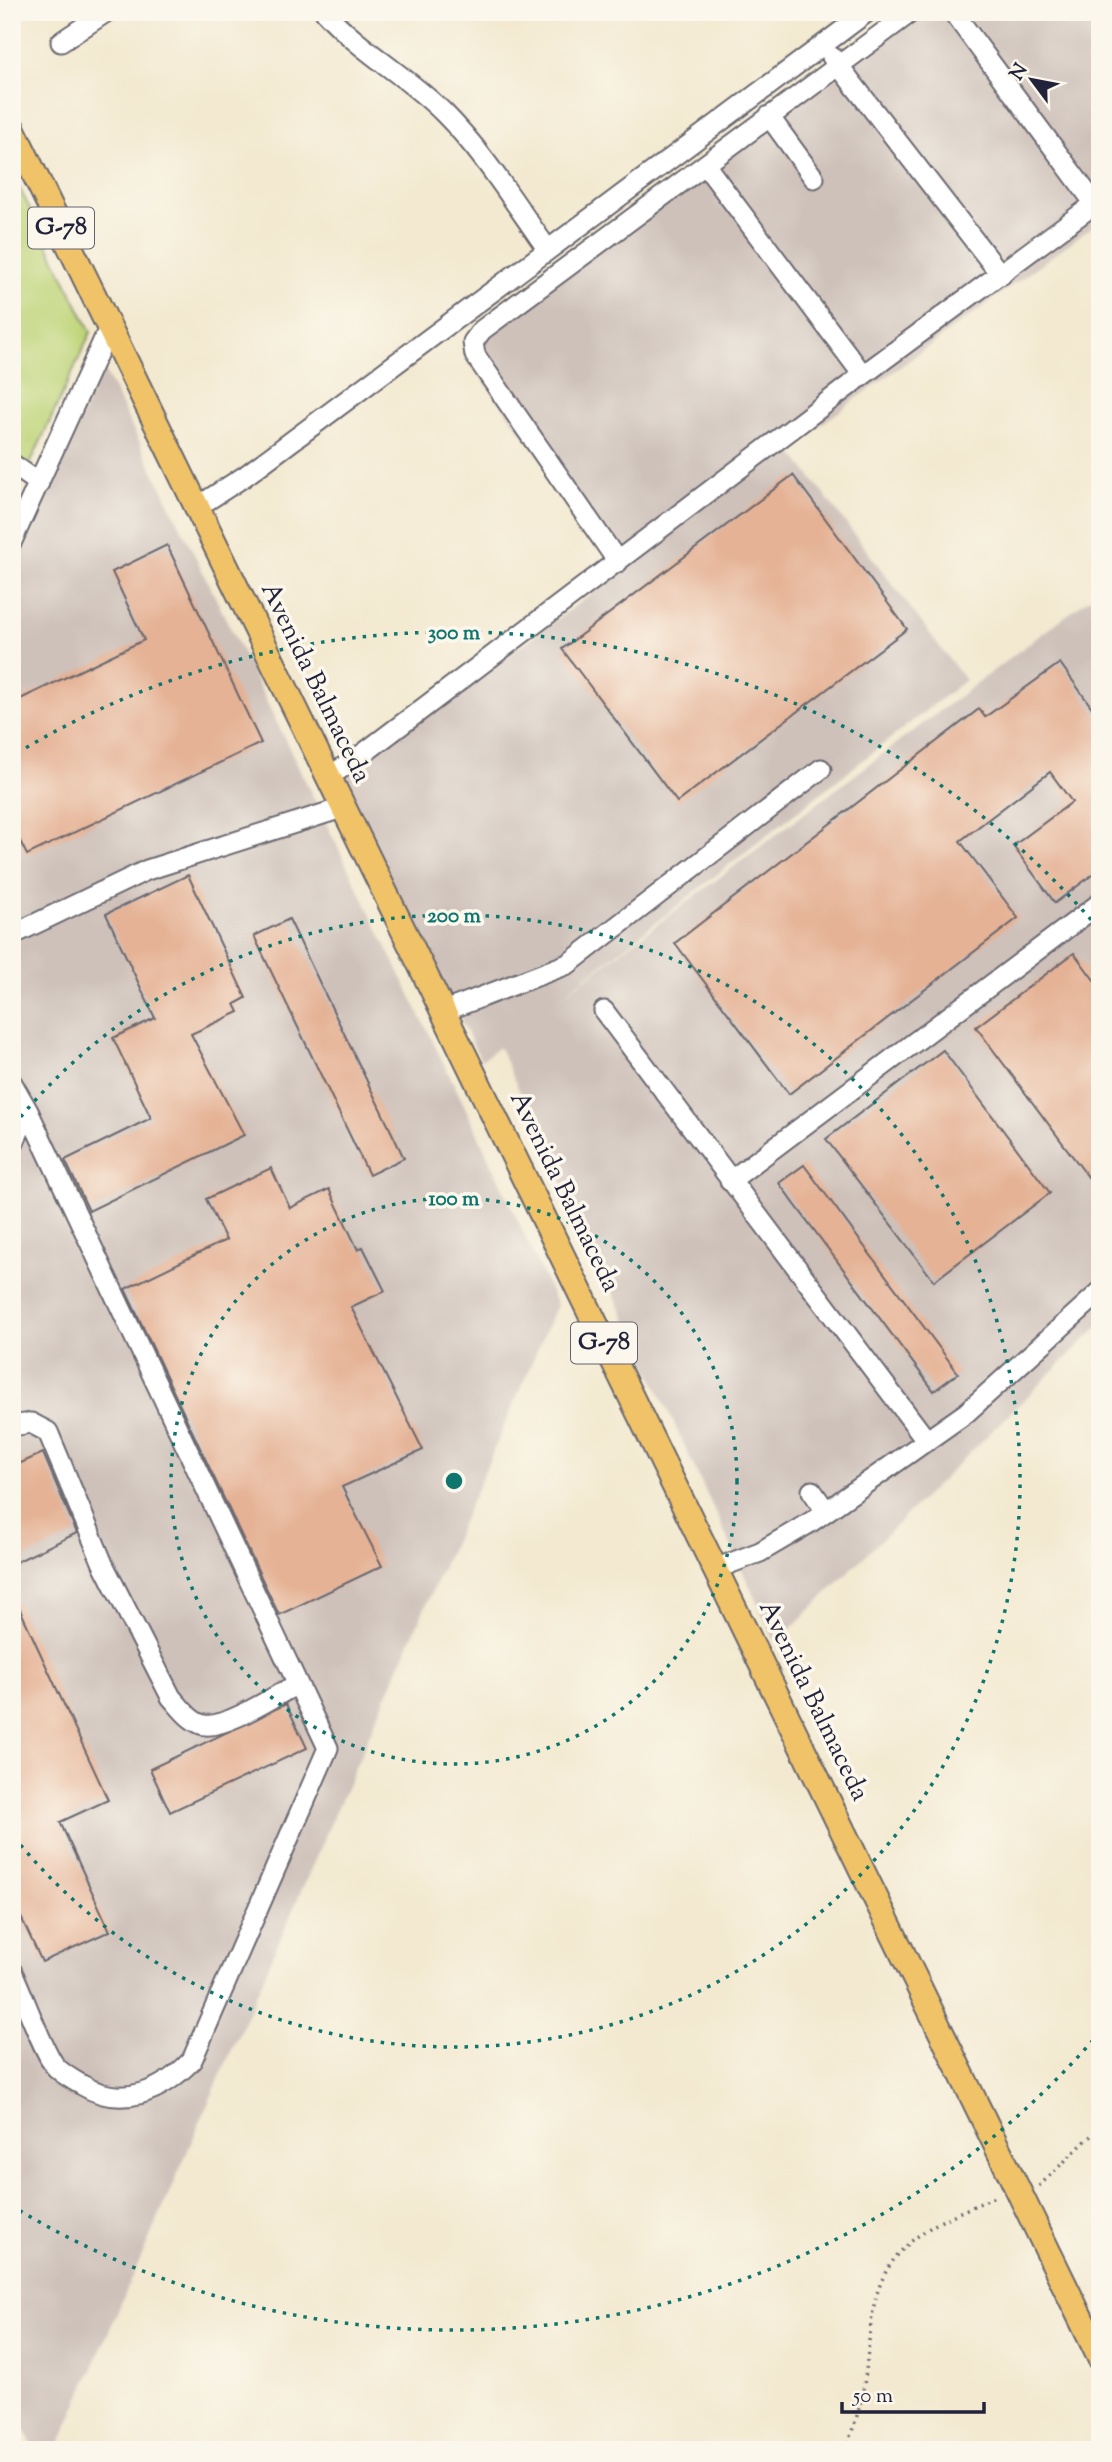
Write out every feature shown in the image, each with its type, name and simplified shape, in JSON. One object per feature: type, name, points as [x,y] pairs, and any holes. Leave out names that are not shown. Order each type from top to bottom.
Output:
[{"type":"main road","name":"Avenida Balmaceda","points":[[12,128],[1100,2358]]},
{"type":"street","points":[[61,42],[106,12]]},
{"type":"street","points":[[325,12],[354,40],[424,94],[446,115],[480,156],[548,250]]},
{"type":"street","points":[[197,508],[867,12]]},
{"type":"street","points":[[618,562],[475,355],[473,342],[482,330],[911,12]]},
{"type":"street","points":[[327,778],[364,753],[863,375],[1097,202],[953,12]]},
{"type":"street","points":[[823,45],[1001,275]]},
{"type":"street","points":[[769,116],[814,178]]},
{"type":"street","points":[[706,166],[863,375]]},
{"type":"street","points":[[12,541],[109,328]]},
{"type":"street","points":[[12,464],[39,483]]},
{"type":"street","points":[[442,1012],[568,964],[821,769]]},
{"type":"street","points":[[12,935],[147,870],[342,808]]},
{"type":"street","points":[[730,1181],[1100,903]]},
{"type":"street","points":[[604,1011],[927,1441]]},
{"type":"street","points":[[12,1083],[28,1111],[328,1748],[192,2060],[176,2078],[153,2091],[110,2098],[75,2081],[55,2066],[12,1972]]},
{"type":"street","points":[[12,1147],[28,1111]]},
{"type":"street","points":[[715,1569],[760,1552],[826,1511],[966,1413],[1100,1292]]},
{"type":"street","points":[[12,1426],[31,1423],[47,1432],[103,1564],[171,1697],[186,1714],[204,1725],[222,1723],[298,1684]]},
{"type":"street","points":[[812,1491],[826,1511]]},
{"type":"path","points":[[845,2450],[862,2398],[873,2304],[883,2275],[898,2254],[924,2231],[1021,2193],[1100,2127]]},
{"type":"shaded area","points":[[908,12],[1100,12],[1100,221],[789,448],[965,680],[548,1007],[1100,590],[1100,1325],[776,1643],[499,1047],[481,1060],[338,780],[624,570],[463,353]]},
{"type":"shaded area","points":[[103,368],[469,1115],[557,1305],[57,2450],[34,2450],[12,2399],[12,572]]},
{"type":"green space","points":[[12,173],[91,332],[12,503]]},
{"type":"building","points":[[793,475],[907,629],[677,802],[562,649]]},
{"type":"building","points":[[167,545],[261,743],[27,855],[12,825],[12,703],[144,640],[112,572]]},
{"type":"building","points":[[1060,663],[1100,719],[1100,869],[1055,903],[1013,846],[1072,802],[1050,772],[960,841],[1018,918],[789,1094],[675,943],[979,709],[985,717]]},
{"type":"building","points":[[188,875],[246,998],[235,1004],[239,1012],[191,1034],[244,1135],[89,1211],[65,1160],[151,1118],[113,1038],[155,1018],[106,914]]},
{"type":"building","points":[[289,919],[404,1158],[369,1175],[254,936]]},
{"type":"building","points":[[1074,953],[1100,988],[1100,1193],[976,1027]]},
{"type":"building","points":[[943,1050],[1050,1193],[934,1281],[826,1139]]},
{"type":"building","points":[[804,1165],[958,1373],[934,1391],[779,1183]]},
{"type":"building","points":[[271,1168],[290,1208],[329,1189],[358,1250],[363,1247],[385,1291],[351,1307],[423,1450],[342,1487],[382,1566],[279,1615],[125,1289],[226,1240],[206,1199]]},
{"type":"building","points":[[43,1453],[77,1533],[12,1564],[12,1467]]},
{"type":"building","points":[[12,1592],[108,1800],[60,1822],[110,1931],[42,1962],[20,1915],[12,1919]]},
{"type":"building","points":[[286,1704],[307,1748],[170,1812],[150,1769]]}]
